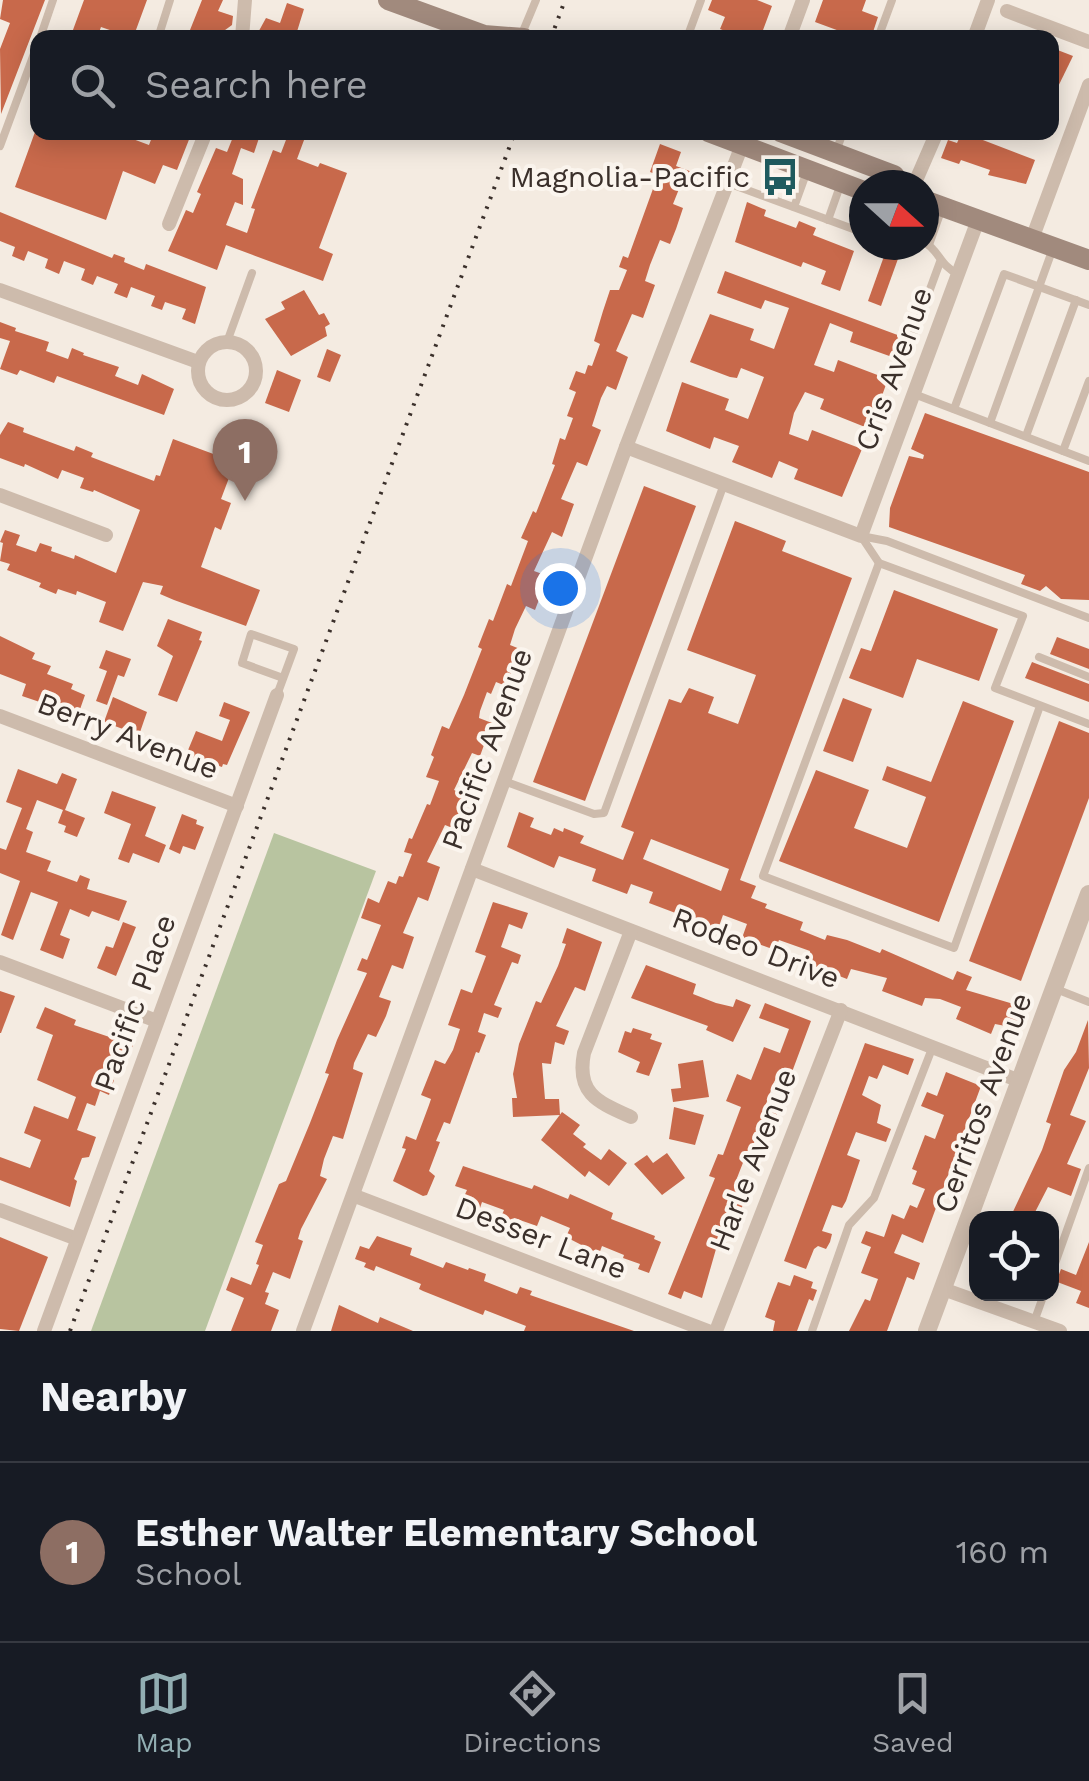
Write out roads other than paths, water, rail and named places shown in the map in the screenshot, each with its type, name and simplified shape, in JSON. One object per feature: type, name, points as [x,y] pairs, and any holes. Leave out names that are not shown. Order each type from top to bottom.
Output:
[{"type":"main road","points":[[388,0],[470,30]]},
{"type":"main road","points":[[748,140],[849,185]]},
{"type":"main road","points":[[801,140],[881,170]]},
{"type":"main road","points":[[939,205],[1089,260]]},
{"type":"street","points":[[243,30],[245,0]]},
{"type":"street","points":[[791,30],[803,0]]},
{"type":"street","points":[[977,30],[988,0]]},
{"type":"street","points":[[1006,11],[1057,30]]},
{"type":"street","points":[[1059,31],[1089,42]]},
{"type":"street","points":[[1032,239],[1089,85]]},
{"type":"street","points":[[169,224],[203,140]]},
{"type":"street","name":"Pacific Avenue","points":[[303,1331],[626,447],[746,140]]},
{"type":"street","points":[[921,170],[934,140]]},
{"type":"street","name":"Cris Avenue","points":[[861,536],[978,220]]},
{"type":"street","points":[[0,290],[198,362]]},
{"type":"street","points":[[228,342],[245,348],[255,364],[254,382],[240,397],[221,400],[204,390],[197,372],[198,362],[210,347],[228,342]]},
{"type":"street","points":[[626,447],[861,536]]},
{"type":"street","points":[[0,496],[106,535]]},
{"type":"street","name":"Pacific Place","points":[[44,1331],[277,694]]},
{"type":"street","name":"Berry Avenue","points":[[0,716],[238,806]]},
{"type":"street","name":"Rodeo Drive","points":[[472,870],[1020,1081]]},
{"type":"street","name":"Cerritos Avenue","points":[[928,1331],[1089,894]]},
{"type":"street","points":[[631,931],[580,1073],[589,1094],[631,1117]]},
{"type":"street","points":[[0,962],[157,1021]]},
{"type":"street","name":"Harle Avenue","points":[[716,1331],[842,1010]]},
{"type":"street","name":"Desser Lane","points":[[355,1196],[708,1331]]},
{"type":"street","points":[[0,1210],[77,1240]]},
{"type":"street","points":[[943,1289],[1060,1331]]},
{"type":"lane","points":[[42,30],[53,0]]},
{"type":"lane","points":[[161,30],[170,0]]},
{"type":"lane","points":[[525,30],[536,0]]},
{"type":"lane","points":[[690,30],[702,0]]},
{"type":"lane","points":[[881,30],[892,0]]},
{"type":"lane","points":[[0,146],[30,62]]},
{"type":"lane","points":[[836,153],[841,140]]},
{"type":"lane","points":[[794,207],[807,169]]},
{"type":"lane","points":[[828,220],[841,182]]},
{"type":"lane","points":[[728,183],[849,228]]},
{"type":"lane","points":[[990,422],[1053,246]]},
{"type":"lane","points":[[914,333],[940,262],[958,274]]},
{"type":"lane","points":[[228,342],[252,273]]},
{"type":"lane","points":[[954,409],[1004,274],[1089,305]]},
{"type":"lane","points":[[1026,436],[1076,300]]},
{"type":"lane","points":[[923,309],[942,316]]},
{"type":"lane","points":[[1063,451],[1089,382]]},
{"type":"lane","points":[[914,394],[1089,461]]},
{"type":"lane","points":[[504,781],[594,814],[604,813],[724,484]]},
{"type":"lane","points":[[861,536],[879,563],[1023,616],[995,688],[1089,724]]},
{"type":"lane","points":[[861,536],[887,541],[1089,618]]},
{"type":"lane","points":[[879,563],[763,876],[954,948],[1040,706]]},
{"type":"lane","points":[[277,694],[283,678],[294,648],[252,634],[242,662],[283,678]]},
{"type":"lane","points":[[1039,658],[1089,676]]},
{"type":"lane","points":[[1055,989],[1089,1002]]},
{"type":"lane","points":[[812,1331],[849,1226],[874,1198],[933,1046]]},
{"type":"lane","points":[[1059,1252],[1089,1168]]},
{"type":"lane","points":[[1034,1322],[1042,1301]]},
{"type":"railway","points":[[554,30],[565,0]]},
{"type":"railway","points":[[70,1331],[512,140]]},
{"type":"place","name":"Magnolia-Pacific","points":[[780,177]]},
{"type":"place","name":"Esther Walter Elementary School","points":[[245,501]]}]
